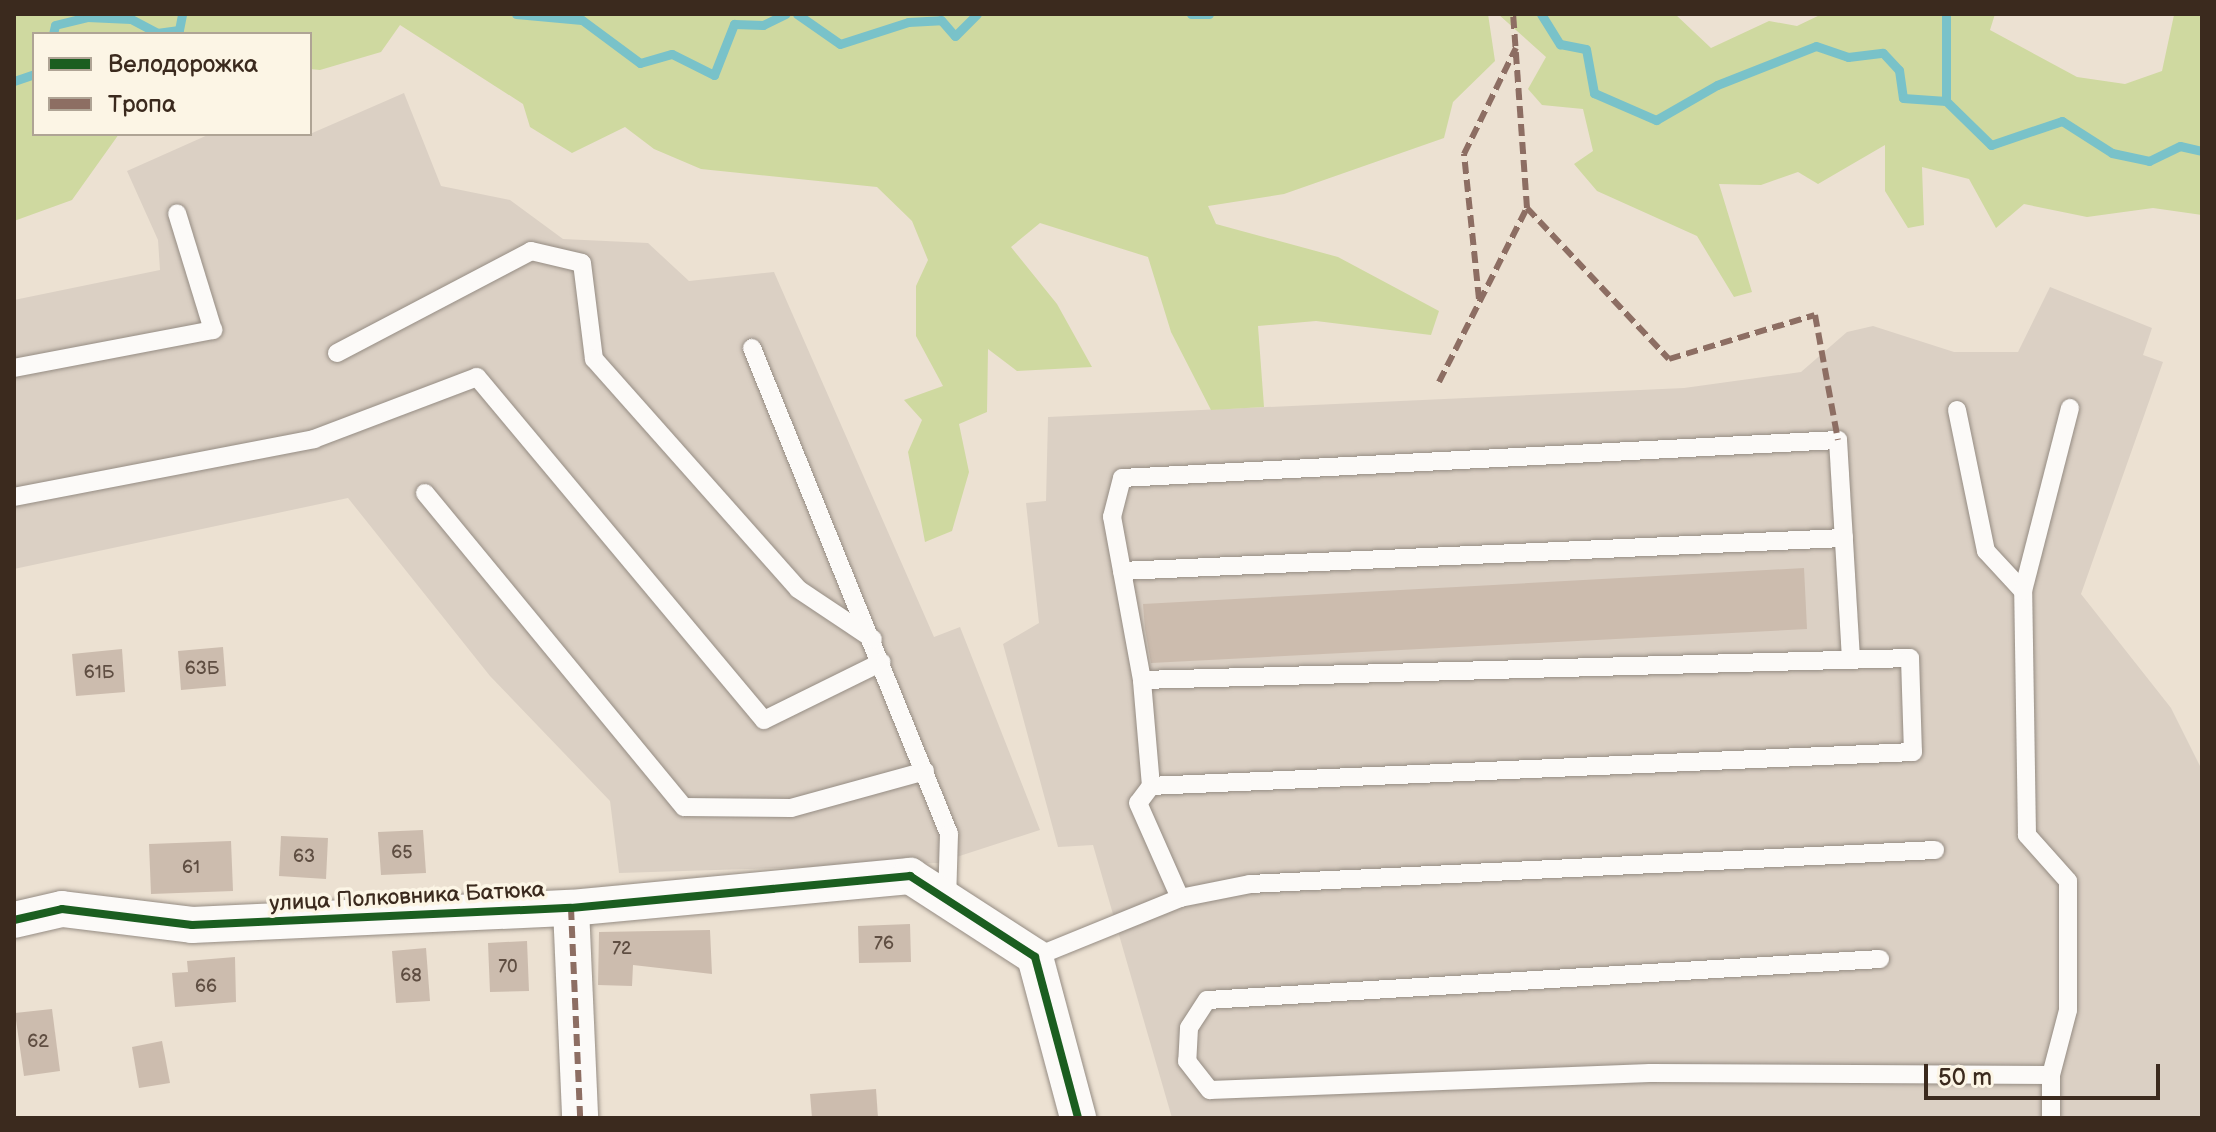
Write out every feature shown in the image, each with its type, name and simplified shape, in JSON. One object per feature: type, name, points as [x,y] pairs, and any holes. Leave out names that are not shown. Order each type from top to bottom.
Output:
[{"type":"street","name":"улица Полковника Батюка","points":[[14,920],[62,909],[192,925],[571,908],[910,876],[1035,957]]},
{"type":"street","points":[[571,908],[580,1118]]},
{"type":"street","points":[[1035,957],[1078,1118]]},
{"type":"lane","points":[[14,368],[213,330],[177,213]]},
{"type":"lane","points":[[337,353],[531,251],[582,263],[594,359],[798,589],[873,639]]},
{"type":"lane","points":[[752,348],[873,639],[949,834],[947,900]]},
{"type":"lane","points":[[14,497],[314,439],[477,377],[764,720],[882,662]]},
{"type":"lane","points":[[2051,1118],[2051,1075],[2068,1010],[2068,881],[2027,835],[2023,591],[2070,408]]},
{"type":"lane","points":[[1957,410],[1986,551],[2023,591]]},
{"type":"lane","points":[[1180,898],[1138,803],[1151,786],[1142,680],[1112,517],[1122,478],[1838,440],[1851,660]]},
{"type":"lane","points":[[425,493],[684,807],[791,808],[925,771]]},
{"type":"lane","points":[[1122,571],[1844,538]]},
{"type":"lane","points":[[1142,680],[1910,658],[1913,752],[1151,786]]},
{"type":"lane","points":[[1035,957],[1180,898],[1250,884],[1935,850]]},
{"type":"lane","points":[[1880,959],[1207,1000],[1189,1028],[1187,1061],[1210,1090],[1650,1073],[2051,1075]]},
{"type":"shaded area","points":[[404,93],[441,186],[510,200],[563,239],[648,243],[689,281],[774,272],[934,637],[960,627],[1040,830],[938,863],[619,873],[610,801],[490,676],[348,498],[14,569],[14,300],[160,270],[158,240],[127,171],[206,136],[312,136],[312,133]]},
{"type":"shaded area","points":[[2050,287],[2152,328],[2143,355],[2163,362],[2081,594],[2171,708],[2201,768],[2202,1118],[1172,1118],[1093,845],[1058,847],[1003,644],[1039,623],[1026,503],[1046,501],[1048,417],[1684,388],[1801,372],[1847,332],[1873,326],[1954,352],[2018,352]]},
{"type":"green space","points":[[14,14],[1488,14],[1495,61],[1453,102],[1444,138],[1284,194],[1208,206],[1216,224],[1338,257],[1439,311],[1431,335],[1316,321],[1258,326],[1264,407],[1211,410],[1171,332],[1148,257],[1040,223],[1011,247],[1057,304],[1092,367],[1017,371],[988,349],[987,412],[959,424],[969,472],[952,531],[925,542],[908,452],[922,420],[904,400],[943,386],[916,336],[916,286],[928,260],[912,221],[877,187],[701,169],[654,149],[625,127],[572,153],[530,127],[523,104],[400,25],[381,52],[320,70],[312,69],[312,32],[32,32],[32,136],[118,136],[72,200],[14,221]]},
{"type":"green space","points":[[1498,14],[1675,14],[1711,48],[1769,21],[1797,26],[1822,14],[1995,14],[1990,30],[2077,77],[2125,84],[2162,71],[2174,15],[2202,14],[2202,215],[2153,208],[2087,217],[2024,204],[1996,228],[1969,179],[1922,167],[1924,225],[1908,228],[1885,191],[1885,145],[1818,184],[1798,172],[1761,185],[1719,184],[1752,292],[1734,297],[1697,236],[1597,191],[1574,164],[1593,151],[1583,109],[1542,105],[1528,89],[1546,57]]},
{"type":"building","points":[[1804,568],[1807,629],[1151,663],[1143,604]]},
{"type":"building","points":[[223,647],[226,686],[181,690],[178,651]]},
{"type":"building","points":[[122,649],[125,692],[76,696],[72,654]]},
{"type":"building","points":[[423,830],[426,873],[381,875],[378,832]]},
{"type":"building","points":[[281,836],[328,838],[326,879],[279,876]]},
{"type":"building","points":[[231,841],[233,891],[151,894],[149,844]]},
{"type":"building","points":[[910,924],[911,962],[859,963],[858,926]]},
{"type":"building","points":[[710,930],[712,974],[633,965],[632,986],[598,985],[599,932]]},
{"type":"building","points":[[527,941],[529,991],[490,992],[488,943]]},
{"type":"building","points":[[426,948],[430,1001],[396,1003],[392,951]]},
{"type":"building","points":[[235,957],[236,1002],[175,1007],[172,973],[188,972],[187,961]]},
{"type":"building","points":[[52,1009],[60,1071],[24,1076],[15,1013]]},
{"type":"building","points":[[162,1041],[170,1083],[139,1088],[132,1047]]},
{"type":"building","points":[[876,1089],[878,1118],[812,1118],[810,1094]]},
{"type":"waterway","points":[[164,32],[179,30],[182,14]]},
{"type":"waterway","points":[[516,14],[582,20],[640,63],[672,54],[714,75],[734,24],[763,25],[786,14]]},
{"type":"waterway","points":[[797,14],[840,44],[908,22],[941,20],[955,36],[977,14]]},
{"type":"waterway","points":[[1191,14],[1209,14]]},
{"type":"waterway","points":[[1541,14],[1560,44],[1586,49],[1594,93],[1656,120],[1717,85],[1816,46],[1848,57],[1883,53],[1899,70],[1903,98],[1946,101],[1991,145],[2062,121],[2112,153],[2149,161],[2180,146],[2202,151]]},
{"type":"waterway","points":[[1946,14],[1946,101]]},
{"type":"waterway","points":[[53,32],[55,25],[87,17],[131,19],[155,32]]},
{"type":"waterway","points":[[14,81],[32,75]]},
{"type":"marked path","points":[[1439,382],[1527,208],[1513,14]]},
{"type":"marked path","points":[[1479,299],[1464,154],[1516,48]]},
{"type":"marked path","points":[[1527,208],[1669,359],[1815,315],[1838,440]]},
{"type":"marked path","points":[[571,908],[580,1118]]},
{"type":"cycle path","points":[[14,920],[62,909],[192,925],[571,908],[910,876],[1035,957],[1078,1118]]}]
